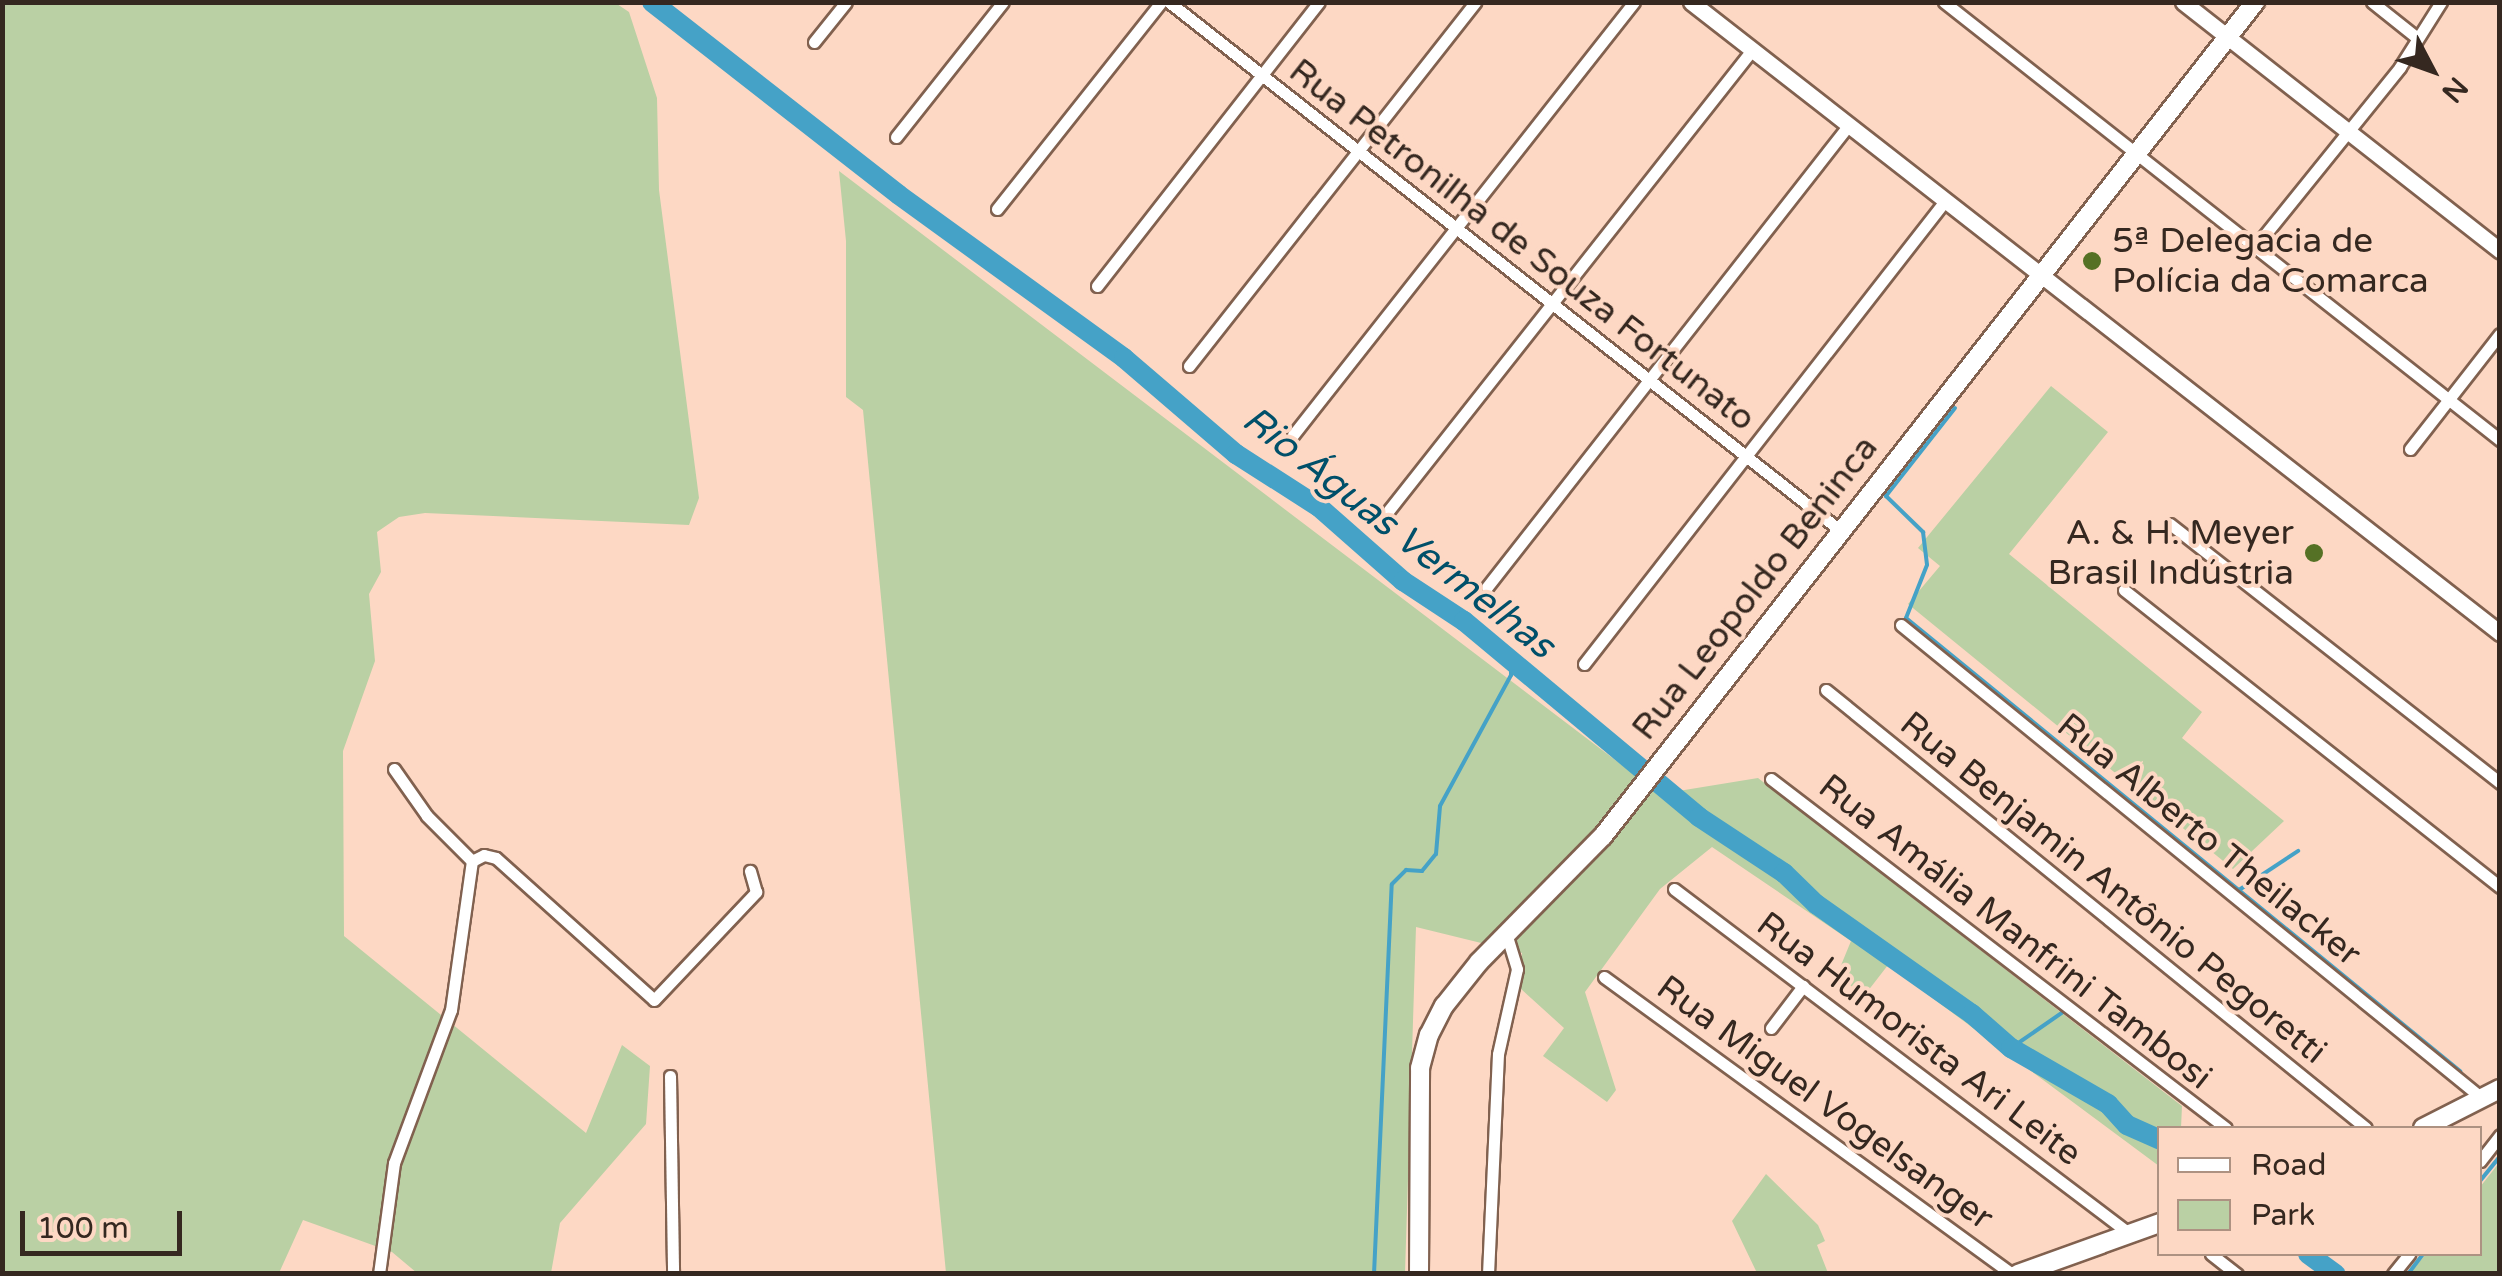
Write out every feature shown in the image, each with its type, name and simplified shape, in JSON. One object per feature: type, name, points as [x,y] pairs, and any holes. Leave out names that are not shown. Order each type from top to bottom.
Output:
[{"type":"main road","name":"Rua Leopoldo Beninca","points":[[1419,1274],[1418,1091],[1424,1049],[1454,992],[1581,862],[1641,788],[2255,2]]},
{"type":"main road","points":[[2427,1126],[2491,1094]]},
{"type":"main road","points":[[2015,1274],[2157,1224]]},
{"type":"street","points":[[814,42],[846,2]]},
{"type":"street","points":[[896,136],[1003,2]]},
{"type":"street","points":[[997,209],[1160,2]]},
{"type":"street","name":"Rua Petronilha de Souza Fortunato","points":[[1169,2],[1842,531]]},
{"type":"street","points":[[1097,286],[1319,2]]},
{"type":"street","points":[[1189,366],[1475,2]]},
{"type":"street","points":[[1293,435],[1634,2]]},
{"type":"street","points":[[1691,2],[2500,633]]},
{"type":"street","points":[[2183,2],[2500,251]]},
{"type":"street","points":[[2372,2],[2416,38]]},
{"type":"street","points":[[2255,247],[2400,67],[2441,2]]},
{"type":"street","points":[[1945,3],[2500,440]]},
{"type":"street","points":[[1390,510],[1752,50]]},
{"type":"street","points":[[1487,586],[1848,126]]},
{"type":"street","points":[[1584,664],[1944,202]]},
{"type":"street","points":[[2410,449],[2500,334]]},
{"type":"street","points":[[2170,524],[2500,783]]},
{"type":"street","points":[[2124,590],[2500,887]]},
{"type":"street","name":"Rua Alberto Theilacker","points":[[1901,625],[2491,1094]]},
{"type":"street","name":"Rua Benjamin Antônio Pegoretti","points":[[1826,690],[2364,1126]]},
{"type":"street","points":[[394,769],[427,816],[472,861]]},
{"type":"street","name":"Rua Amália Manfrini Tambosi","points":[[1772,778],[2223,1126]]},
{"type":"street","points":[[472,861],[484,855],[496,858],[654,1000],[756,892],[750,871]]},
{"type":"street","points":[[379,1274],[394,1163],[451,1010],[472,861]]},
{"type":"street","name":"Rua Humorista Ari Leite","points":[[1674,888],[2130,1234]]},
{"type":"street","points":[[1488,1274],[1498,1054],[1517,968],[1507,936]]},
{"type":"street","name":"Rua Miguel Vogelsanger","points":[[1604,977],[2015,1274]]},
{"type":"street","points":[[1771,1028],[1803,986]]},
{"type":"street","points":[[670,1076],[673,1274]]},
{"type":"street","points":[[2482,1158],[2500,1136]]},
{"type":"street","points":[[2214,1256],[2237,1274]]},
{"type":"green space","points":[[614,2],[629,12],[657,98],[659,190],[699,498],[689,525],[425,513],[399,517],[377,532],[381,572],[369,594],[375,661],[343,751],[344,936],[586,1133],[622,1045],[650,1066],[646,1124],[560,1223],[551,1273],[417,1273],[392,1252],[303,1220],[279,1273],[3,1273],[2,3]]},
{"type":"green space","points":[[839,171],[1660,794],[1758,778],[2182,1106],[2181,1126],[2157,1126],[2157,1165],[1888,965],[1864,996],[1837,975],[1851,941],[1712,847],[1660,889],[1585,992],[1616,1090],[1607,1102],[1543,1056],[1564,1028],[1520,988],[1522,953],[1416,927],[1405,1273],[946,1273],[863,410],[846,397],[846,241]]},
{"type":"green space","points":[[2051,386],[2108,432],[2009,554],[2202,712],[2182,738],[2284,821],[2233,869],[1908,604],[1940,566],[1918,548]]},
{"type":"green space","points":[[2499,1163],[2499,1273],[2410,1273],[2424,1256],[2482,1256],[2482,1184]]},
{"type":"green space","points":[[1766,1174],[1818,1225],[1825,1241],[1817,1245],[1828,1273],[1757,1273],[1732,1221]]},
{"type":"waterway","name":"Rio Águas Vermelhas","points":[[652,2],[899,195],[1124,358],[1236,454],[1319,507],[1403,581],[1464,621],[1699,817],[1784,873],[1816,904],[1972,1014],[2011,1048],[2108,1104],[2127,1125],[2157,1139]]},
{"type":"waterway","points":[[1955,408],[1886,496],[1923,532],[1927,565],[1906,618],[2460,1071]]},
{"type":"waterway","points":[[1374,1274],[1392,884],[1406,870],[1422,871],[1436,854],[1440,806],[1511,675],[1511,662]]},
{"type":"waterway","points":[[2239,890],[2298,851]]},
{"type":"waterway","points":[[2011,1048],[2063,1012]]},
{"type":"waterway","points":[[2482,1178],[2500,1156]]},
{"type":"waterway","name":"Rio Águas Vermelhas","points":[[2311,1256],[2336,1274]]},
{"type":"waterway","points":[[2408,1274],[2422,1256]]},
{"type":"place","name":"5ª Delegacia de Polícia da Comarca","points":[[2092,261]]},
{"type":"place","name":"A. & H. Meyer Brasil Indústria","points":[[2314,553]]}]
